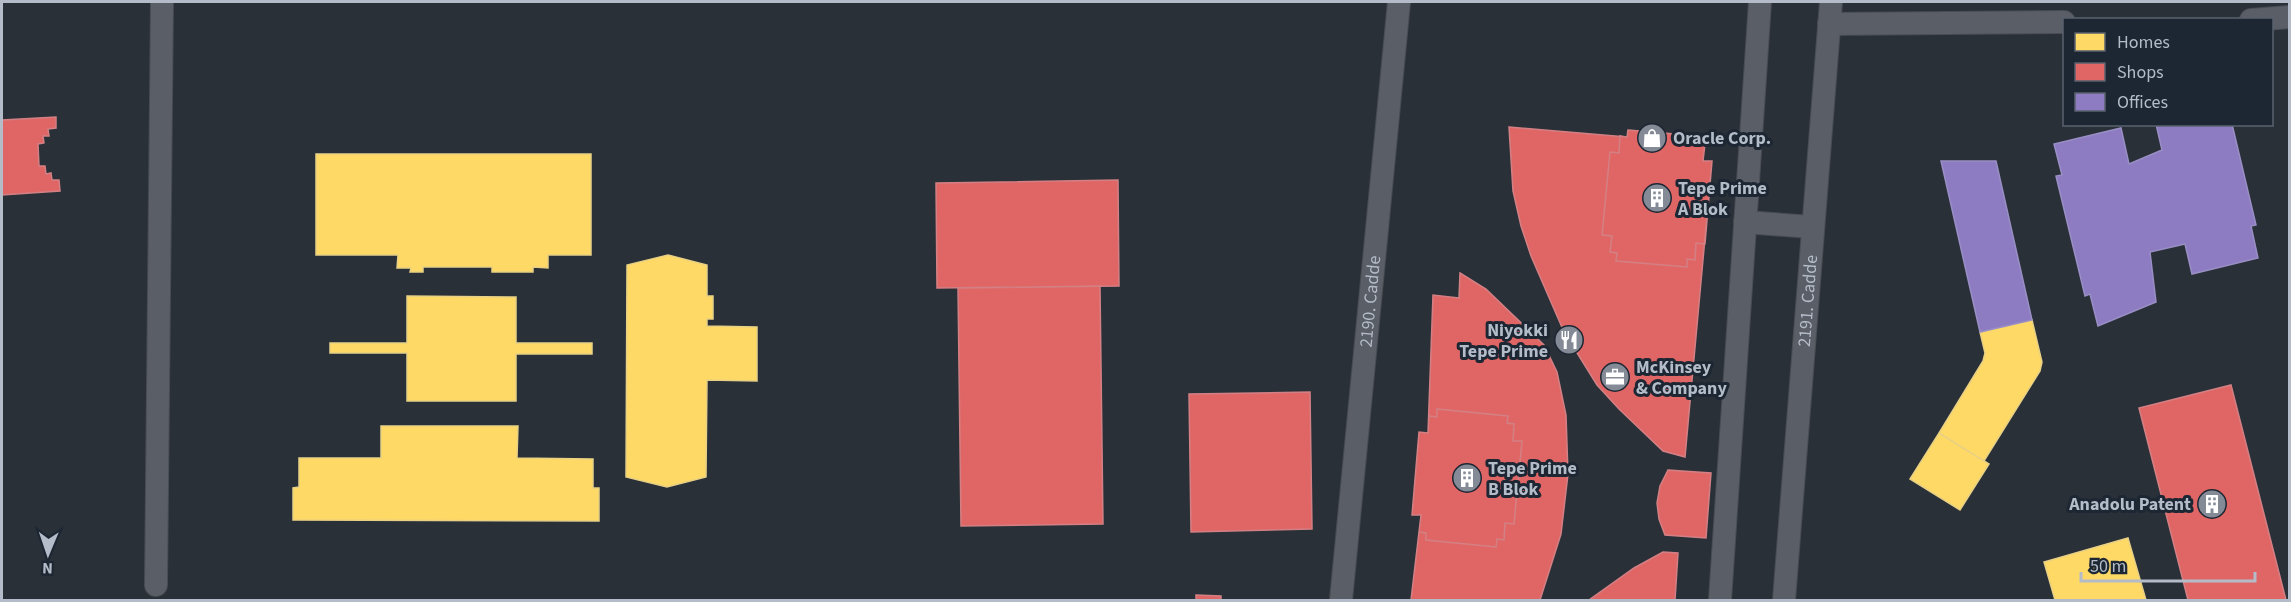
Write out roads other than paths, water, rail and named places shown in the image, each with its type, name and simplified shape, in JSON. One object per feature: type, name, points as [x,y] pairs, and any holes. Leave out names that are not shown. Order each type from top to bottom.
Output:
[{"type":"street","points":[[156,585],[162,2]]},
{"type":"street","name":"2190. Cadde","points":[[1341,600],[1400,2]]},
{"type":"street","points":[[1720,600],[1760,2]]},
{"type":"street","points":[[1830,13],[2063,22]]},
{"type":"street","name":"2191. Cadde","points":[[1784,600],[1830,13]]},
{"type":"street","points":[[2270,18],[2289,16]]},
{"type":"street","points":[[1745,222],[1812,227]]},
{"type":"place","name":"Oracle Corp.","points":[[1652,138]]},
{"type":"place","name":"Tepe Prime A Blok","points":[[1657,198]]},
{"type":"place","name":"Niyokki Tepe Prime","points":[[1569,340]]},
{"type":"place","name":"McKinsey & Company","points":[[1615,377]]},
{"type":"place","name":"Tepe Prime B Blok","points":[[1467,478]]},
{"type":"place","name":"Anadolu Patent","points":[[2212,504]]}]
